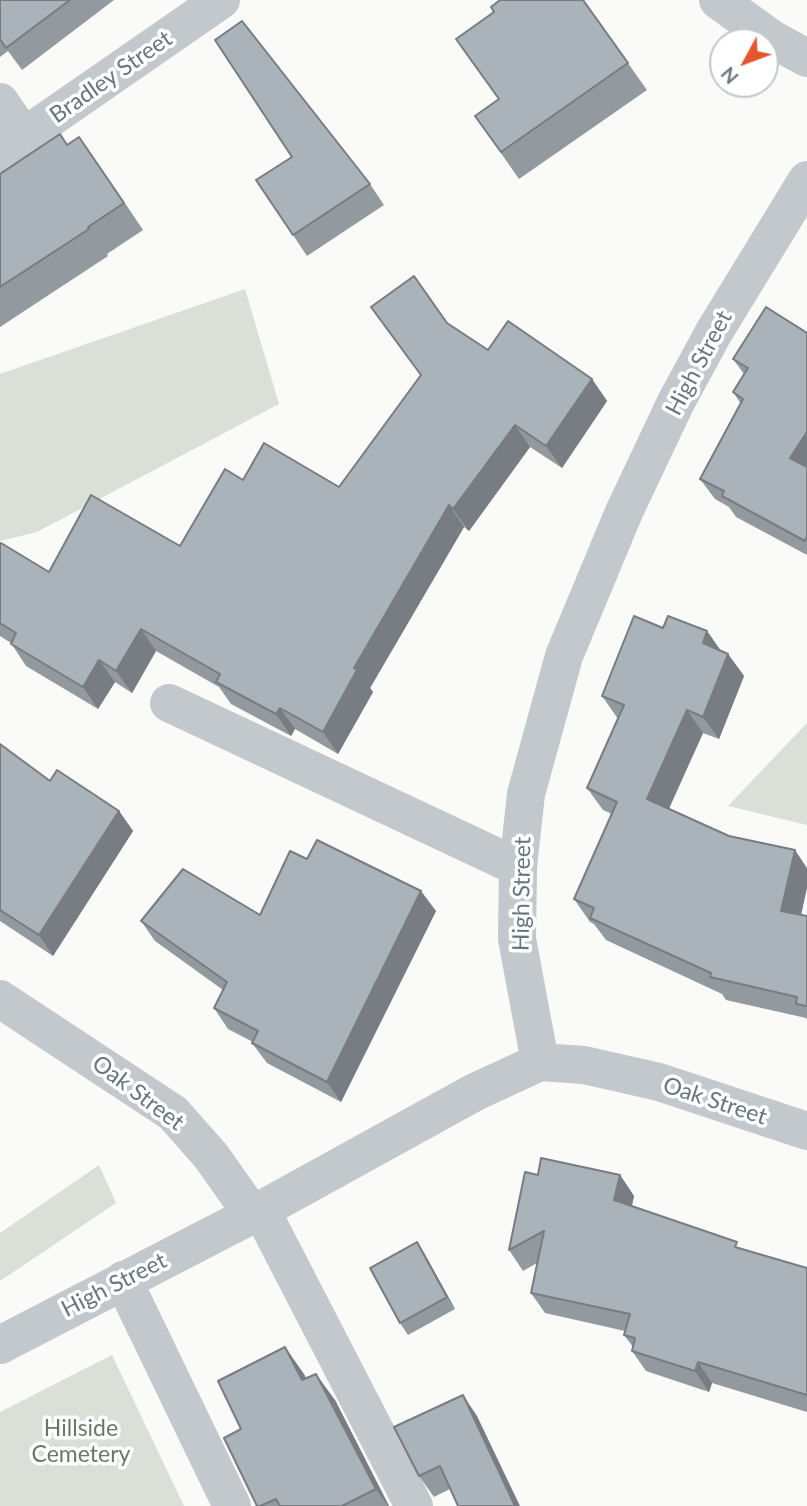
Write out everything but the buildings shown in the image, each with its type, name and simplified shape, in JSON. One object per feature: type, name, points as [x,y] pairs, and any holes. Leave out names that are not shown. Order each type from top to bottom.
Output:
[{"type":"street","name":"Bradley Street","points":[[12,145],[221,0]]},
{"type":"street","points":[[718,0],[772,39],[807,58]]},
{"type":"street","points":[[0,102],[12,145]]},
{"type":"street","name":"High Street","points":[[0,1345],[257,1212],[475,1092],[540,1062],[517,939],[519,867],[526,794],[564,656],[624,512],[676,402],[713,331],[807,180]]},
{"type":"street","points":[[169,703],[519,867]]},
{"type":"street","name":"Oak Street","points":[[0,999],[173,1113],[257,1212],[414,1506]]},
{"type":"street","name":"Oak Street","points":[[540,1062],[584,1065],[659,1082],[807,1131]]},
{"type":"street","points":[[123,1280],[232,1506]]},
{"type":"green space","points":[[245,289],[279,404],[37,532],[0,541],[0,374]]},
{"type":"green space","points":[[807,723],[807,825],[728,806]]},
{"type":"green space","points":[[99,1165],[116,1203],[0,1281],[0,1233]]},
{"type":"green space","name":"Hillside Cemetery","points":[[112,1355],[184,1506],[0,1506],[0,1412]]}]
